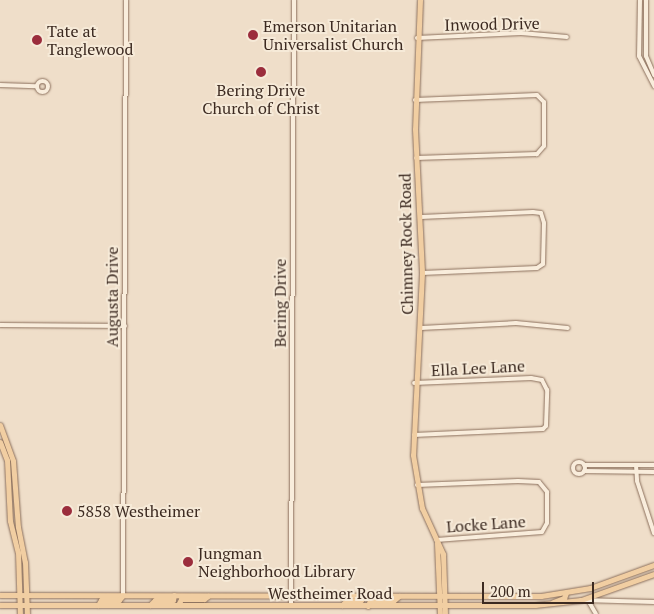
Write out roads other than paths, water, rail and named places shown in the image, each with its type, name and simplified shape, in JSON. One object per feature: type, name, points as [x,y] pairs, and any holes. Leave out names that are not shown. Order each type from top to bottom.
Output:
[{"type":"main road","name":"Chimney Rock Road","points":[[420,0],[414,100],[421,217],[422,273],[420,328],[414,383],[414,435],[417,486],[422,508],[436,541],[442,565],[442,596],[446,614]]},
{"type":"main road","points":[[0,425],[9,445],[14,528],[25,562],[27,614]]},
{"type":"main road","points":[[0,442],[11,468]]},
{"type":"main road","points":[[16,535],[20,614]]},
{"type":"main road","name":"Westheimer Road","points":[[0,595],[291,595],[365,593],[399,596],[442,596],[566,593],[654,565]]},
{"type":"main road","name":"Westheimer Road","points":[[0,605],[546,605],[581,600],[654,572]]},
{"type":"main road","points":[[342,605],[346,601],[361,600],[365,593]]},
{"type":"main road","points":[[546,605],[564,598],[566,593]]},
{"type":"main road","points":[[98,605],[101,600],[120,600],[123,595]]},
{"type":"main road","points":[[150,605],[155,600],[173,600],[174,595]]},
{"type":"main road","points":[[178,605],[181,599],[204,599],[208,595]]},
{"type":"main road","points":[[368,606],[370,600],[393,601],[399,596]]},
{"type":"main road","name":"Chimney Rock Road","points":[[440,614],[443,606]]},
{"type":"street","name":"Augusta Drive","points":[[123,595],[126,0]]},
{"type":"street","name":"Bering Drive","points":[[291,606],[294,0]]},
{"type":"street","points":[[640,0],[639,56],[647,77],[654,86]]},
{"type":"street","points":[[646,0],[646,56],[653,74],[647,77]]},
{"type":"street","name":"Inwood Drive","points":[[417,38],[521,33],[567,37]]},
{"type":"street","points":[[0,85],[36,86]]},
{"type":"street","points":[[414,100],[537,95],[544,102],[544,146],[537,154],[416,158]]},
{"type":"street","points":[[421,217],[533,212],[543,217],[544,239],[543,264],[537,268],[422,273]]},
{"type":"street","points":[[420,328],[516,323],[568,328]]},
{"type":"street","points":[[0,325],[124,326]]},
{"type":"street","name":"Ella Lee Lane","points":[[414,383],[537,378],[546,384],[547,408],[546,426],[543,429],[414,435]]},
{"type":"street","points":[[654,465],[584,465],[576,462],[572,468],[578,474],[584,471],[654,472]]},
{"type":"street","points":[[584,465],[584,471]]},
{"type":"street","points":[[636,465],[641,498],[654,533]]},
{"type":"street","name":"Locke Lane","points":[[417,486],[539,482],[547,492],[546,523],[542,532],[436,541]]},
{"type":"street","points":[[581,600],[654,602]]},
{"type":"street","points":[[588,601],[596,612],[607,602]]},
{"type":"place","name":"Emerson Unitarian Universalist Church","points":[[253,35]]},
{"type":"place","name":"Tate at Tanglewood","points":[[37,40]]},
{"type":"place","name":"Bering Drive Church of Christ","points":[[261,72]]},
{"type":"place","name":"5858 Westheimer","points":[[67,511]]},
{"type":"place","name":"Jungman Neighborhood Library","points":[[188,562]]}]
